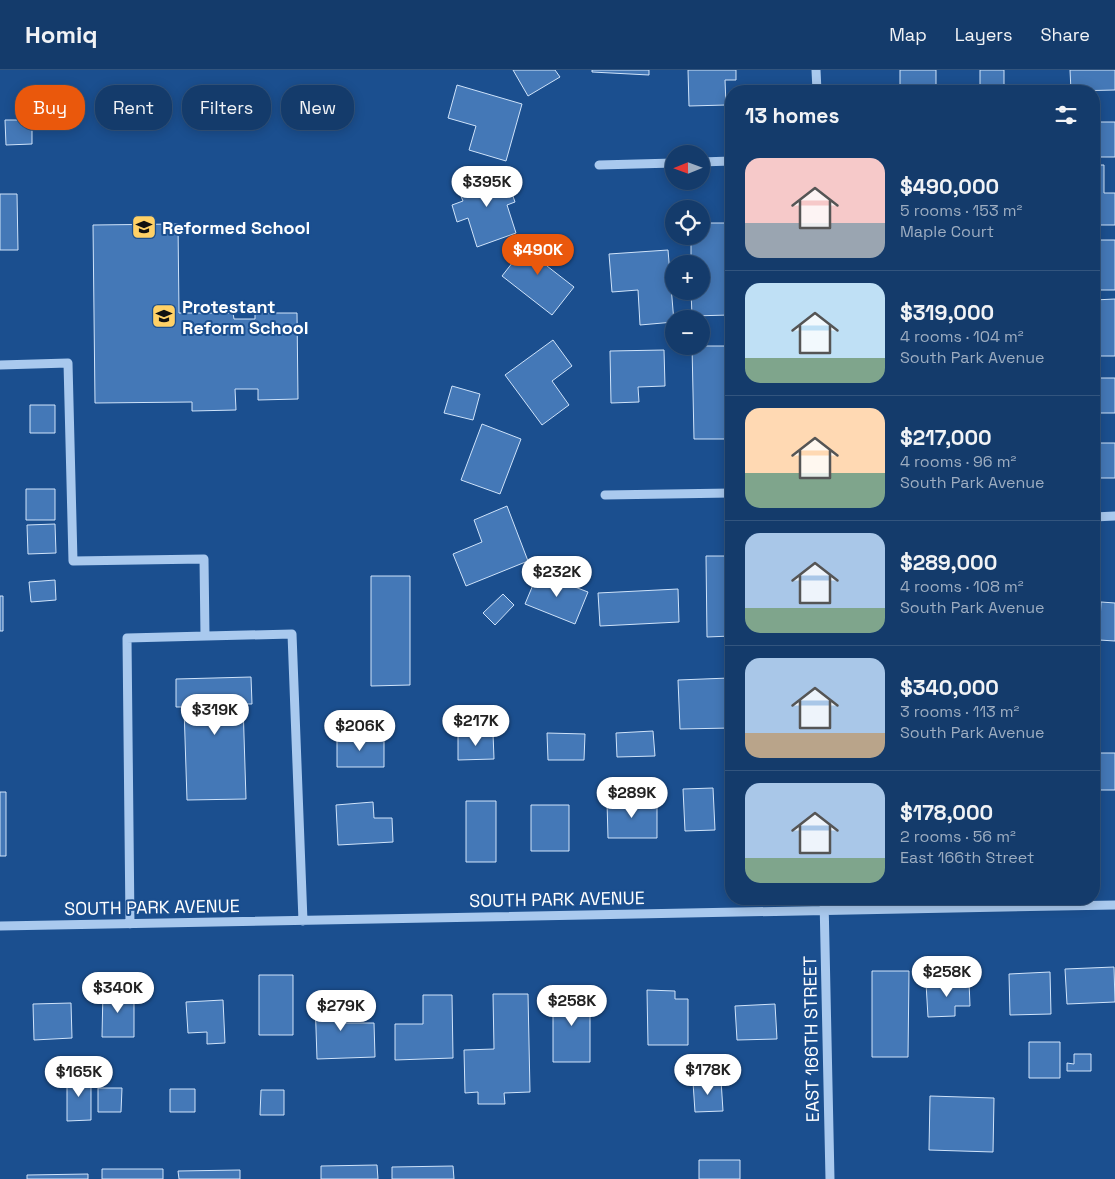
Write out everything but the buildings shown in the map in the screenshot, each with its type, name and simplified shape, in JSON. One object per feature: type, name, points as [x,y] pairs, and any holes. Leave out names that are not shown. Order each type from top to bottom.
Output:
[{"type":"street","points":[[816,70],[817,85]]},
{"type":"street","points":[[710,162],[725,162]]},
{"type":"street","points":[[599,166],[665,163]]},
{"type":"street","points":[[0,364],[68,363],[73,561],[204,559],[206,636]]},
{"type":"street","points":[[605,495],[725,494]]},
{"type":"street","points":[[1100,517],[1115,516]]},
{"type":"street","points":[[130,924],[127,638],[292,634],[303,921]]},
{"type":"street","name":"EAST 166TH STREET","points":[[824,905],[830,1179]]},
{"type":"street","name":"SOUTH PARK AVENUE","points":[[0,926],[1115,905]]},
{"type":"place","name":"Reformed School","points":[[144,227]]},
{"type":"place","name":"Protestant Reform School","points":[[164,316]]}]
